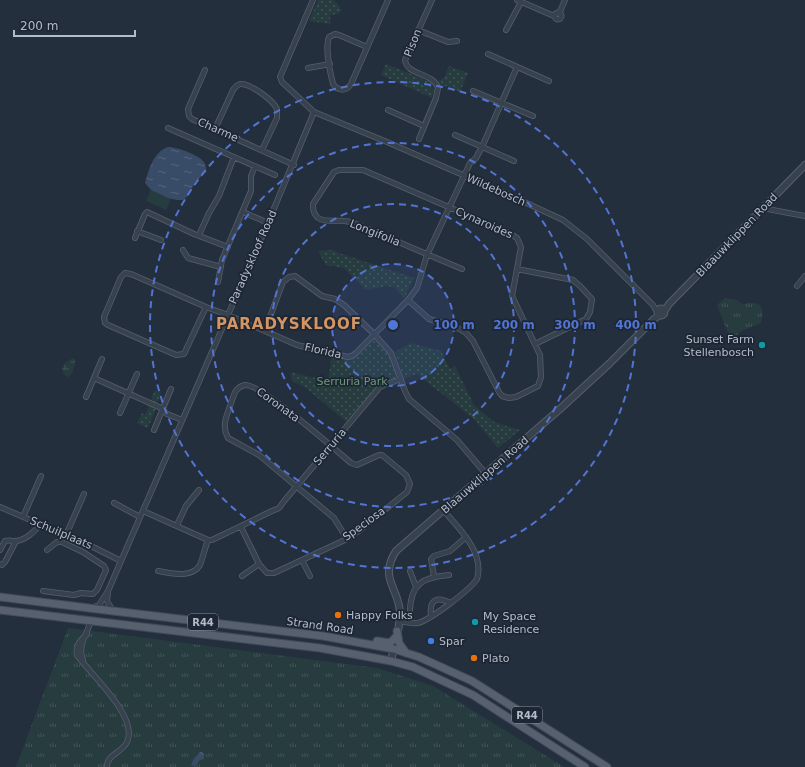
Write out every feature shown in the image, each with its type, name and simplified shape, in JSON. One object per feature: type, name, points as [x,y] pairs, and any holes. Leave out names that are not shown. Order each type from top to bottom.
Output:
[{"type":"main road","name":"Strand Road","points":[[0,597],[323,636],[394,649],[445,668],[472,681],[608,767]]},
{"type":"main road","points":[[83,607],[90,615],[91,621]]},
{"type":"main road","name":"Strand Road","points":[[0,610],[320,648],[391,660],[413,667],[472,695],[585,767]]},
{"type":"main road","points":[[91,621],[103,610]]},
{"type":"main road","points":[[352,641],[362,639],[387,643],[392,641],[396,634]]},
{"type":"main road","points":[[396,634],[399,643],[406,653]]},
{"type":"street","points":[[313,0],[280,77],[282,82],[314,112]]},
{"type":"street","points":[[367,47],[339,35],[331,35],[328,40],[330,64],[333,84],[339,89],[347,89],[351,84],[388,0]]},
{"type":"street","name":"Pison","points":[[419,139],[436,98],[438,88],[433,80],[410,69],[406,63],[406,57],[432,0]]},
{"type":"street","points":[[506,30],[519,1],[557,15],[565,0]]},
{"type":"street","points":[[418,30],[448,42],[457,42]]},
{"type":"street","points":[[488,54],[548,82]]},
{"type":"street","points":[[308,68],[330,64]]},
{"type":"street","name":"Florida","points":[[206,307],[186,351],[184,354],[180,355],[108,325],[104,320],[121,277],[128,273],[206,307],[265,330],[297,345],[348,357],[356,353],[408,300],[417,288],[427,255],[470,163],[477,156],[482,147],[517,67]]},
{"type":"street","name":"Charme","points":[[205,70],[188,109],[188,113],[192,119],[294,165]]},
{"type":"street","points":[[215,129],[233,90],[237,85],[244,84],[266,96],[278,109],[277,118],[262,150]]},
{"type":"street","points":[[473,90],[533,116]]},
{"type":"street","points":[[388,110],[424,126]]},
{"type":"street","name":"Paradyskloof Road","points":[[91,608],[99,605],[108,591],[294,165],[314,112]]},
{"type":"street","name":"Wildebosch","points":[[314,112],[387,142],[548,213],[571,225],[653,304],[659,312]]},
{"type":"street","points":[[168,128],[275,175]]},
{"type":"street","points":[[456,135],[514,161]]},
{"type":"street","points":[[199,235],[219,196],[234,157]]},
{"type":"street","name":"Blaauwklippen Road","points":[[391,660],[400,614],[398,602],[389,578],[391,560],[399,548],[486,474],[610,363],[805,165]]},
{"type":"street","points":[[218,282],[221,267],[228,247],[251,191],[251,176],[255,166]]},
{"type":"street","name":"Longifolia","points":[[449,207],[367,171],[357,169],[339,170],[334,172],[315,200],[313,208],[321,220],[343,221],[356,224],[462,269]]},
{"type":"street","name":"Cynaroides","points":[[408,300],[429,319],[456,327],[466,332],[473,341],[498,392],[505,397],[516,397],[535,388],[540,383],[541,359],[512,296],[521,247],[517,238],[449,207]]},
{"type":"street","points":[[762,208],[805,216]]},
{"type":"street","points":[[134,238],[144,214],[149,212],[228,247]]},
{"type":"street","points":[[243,212],[268,223]]},
{"type":"street","points":[[138,231],[161,240]]},
{"type":"street","points":[[183,250],[188,258],[221,267]]},
{"type":"street","points":[[517,269],[573,280],[592,300],[590,312],[586,319],[535,344]]},
{"type":"street","points":[[265,330],[283,282],[289,277],[296,276],[322,296],[339,301],[374,334],[393,355],[407,396],[414,404],[457,440],[486,474]]},
{"type":"street","points":[[797,286],[805,276]]},
{"type":"street","points":[[86,397],[102,359]]},
{"type":"street","points":[[120,413],[137,374]]},
{"type":"street","points":[[94,378],[162,409],[167,414],[182,420]]},
{"type":"street","name":"Serruria","points":[[208,540],[215,540],[278,508],[379,388],[401,379]]},
{"type":"street","name":"Coronata","points":[[331,446],[277,403],[255,388],[246,385],[236,390],[224,426],[228,438],[259,455],[334,518],[347,539]]},
{"type":"street","points":[[154,430],[171,389]]},
{"type":"street","name":"Speciosa","points":[[259,564],[267,573],[274,573],[347,539],[407,492],[410,484],[406,475],[386,456],[379,455],[359,464],[353,464],[331,446]]},
{"type":"street","points":[[23,517],[41,476]]},
{"type":"street","points":[[177,525],[186,506],[199,490]]},
{"type":"street","points":[[66,535],[84,494]]},
{"type":"street","points":[[114,503],[140,517]]},
{"type":"street","name":"Schuilplaats","points":[[0,507],[66,535],[121,561]]},
{"type":"street","points":[[399,622],[418,623],[431,616],[450,603],[475,581],[478,576],[474,549],[443,510]]},
{"type":"street","points":[[143,511],[208,540],[199,566],[193,571],[182,574],[158,571]]},
{"type":"street","points":[[0,550],[3,543],[7,540],[16,541],[31,534],[40,524]]},
{"type":"street","points":[[241,527],[259,564],[242,576]]},
{"type":"street","points":[[434,576],[431,559],[434,556],[450,551],[466,538]]},
{"type":"street","points":[[0,564],[2,565],[5,562],[16,541]]},
{"type":"street","points":[[42,591],[74,595],[81,593],[95,593],[106,570],[104,566],[83,552],[62,542],[57,542],[47,550]]},
{"type":"street","points":[[92,559],[96,549]]},
{"type":"street","points":[[302,560],[310,576]]},
{"type":"street","points":[[410,570],[416,587]]},
{"type":"street","points":[[410,610],[411,597],[416,587],[424,580],[434,576],[449,575]]},
{"type":"street","points":[[108,591],[107,601],[113,611]]},
{"type":"street","points":[[431,616],[431,608],[434,601],[437,599],[444,599],[450,603]]},
{"type":"street","points":[[91,621],[86,634],[78,644],[76,650],[77,656],[123,712],[130,728],[127,743],[110,759],[107,767]]},
{"type":"green space","points":[[318,0],[334,0],[342,10],[338,14],[330,15],[331,24],[309,21]]},
{"type":"green space","points":[[386,64],[430,82],[434,91],[432,98],[381,75]]},
{"type":"green space","points":[[449,66],[468,73],[460,92],[447,86],[438,88],[436,82],[444,78]]},
{"type":"green space","points":[[151,190],[171,199],[166,210],[146,201]]},
{"type":"green space","points":[[333,250],[414,278],[404,299],[394,287],[387,286],[366,290],[344,268],[326,265],[318,251]]},
{"type":"green space","points":[[725,298],[737,300],[742,304],[752,303],[759,305],[762,310],[761,323],[743,330],[732,339],[730,338],[717,305]]},
{"type":"green space","name":"Serruria Park","points":[[374,334],[391,353],[401,379],[384,385],[349,424],[306,388],[291,380],[291,372],[328,381],[332,353],[352,356]]},
{"type":"green space","points":[[411,343],[441,351],[450,369],[455,366],[474,405],[494,422],[520,430],[498,448],[474,419],[417,374],[404,379],[395,352]]},
{"type":"green space","points":[[73,358],[75,360],[74,367],[68,377],[64,375],[62,368],[65,363]]},
{"type":"green space","points":[[155,390],[161,393],[157,404],[150,401]]},
{"type":"green space","points":[[149,406],[156,409],[148,428],[137,423],[142,413],[145,415]]},
{"type":"green space","points":[[68,628],[377,668],[433,686],[564,767],[16,767]]},
{"type":"water","points":[[168,147],[195,155],[202,160],[206,166],[206,172],[195,182],[189,195],[183,200],[168,198],[151,190],[145,183],[155,157],[163,149]]},
{"type":"water","points":[[200,752],[204,754],[204,759],[200,760],[196,765],[191,766],[193,760]]},
{"type":"place","name":"Sunset Farm Stellenbosch","points":[[762,345]]},
{"type":"place","name":"Happy Folks","points":[[338,615]]},
{"type":"place","name":"My Space Residence","points":[[475,622]]},
{"type":"place","name":"Spar","points":[[431,641]]},
{"type":"place","name":"Plato","points":[[474,658]]},
{"type":"district","name":"PARADYSKLOOF","points":[[289,324]]}]
